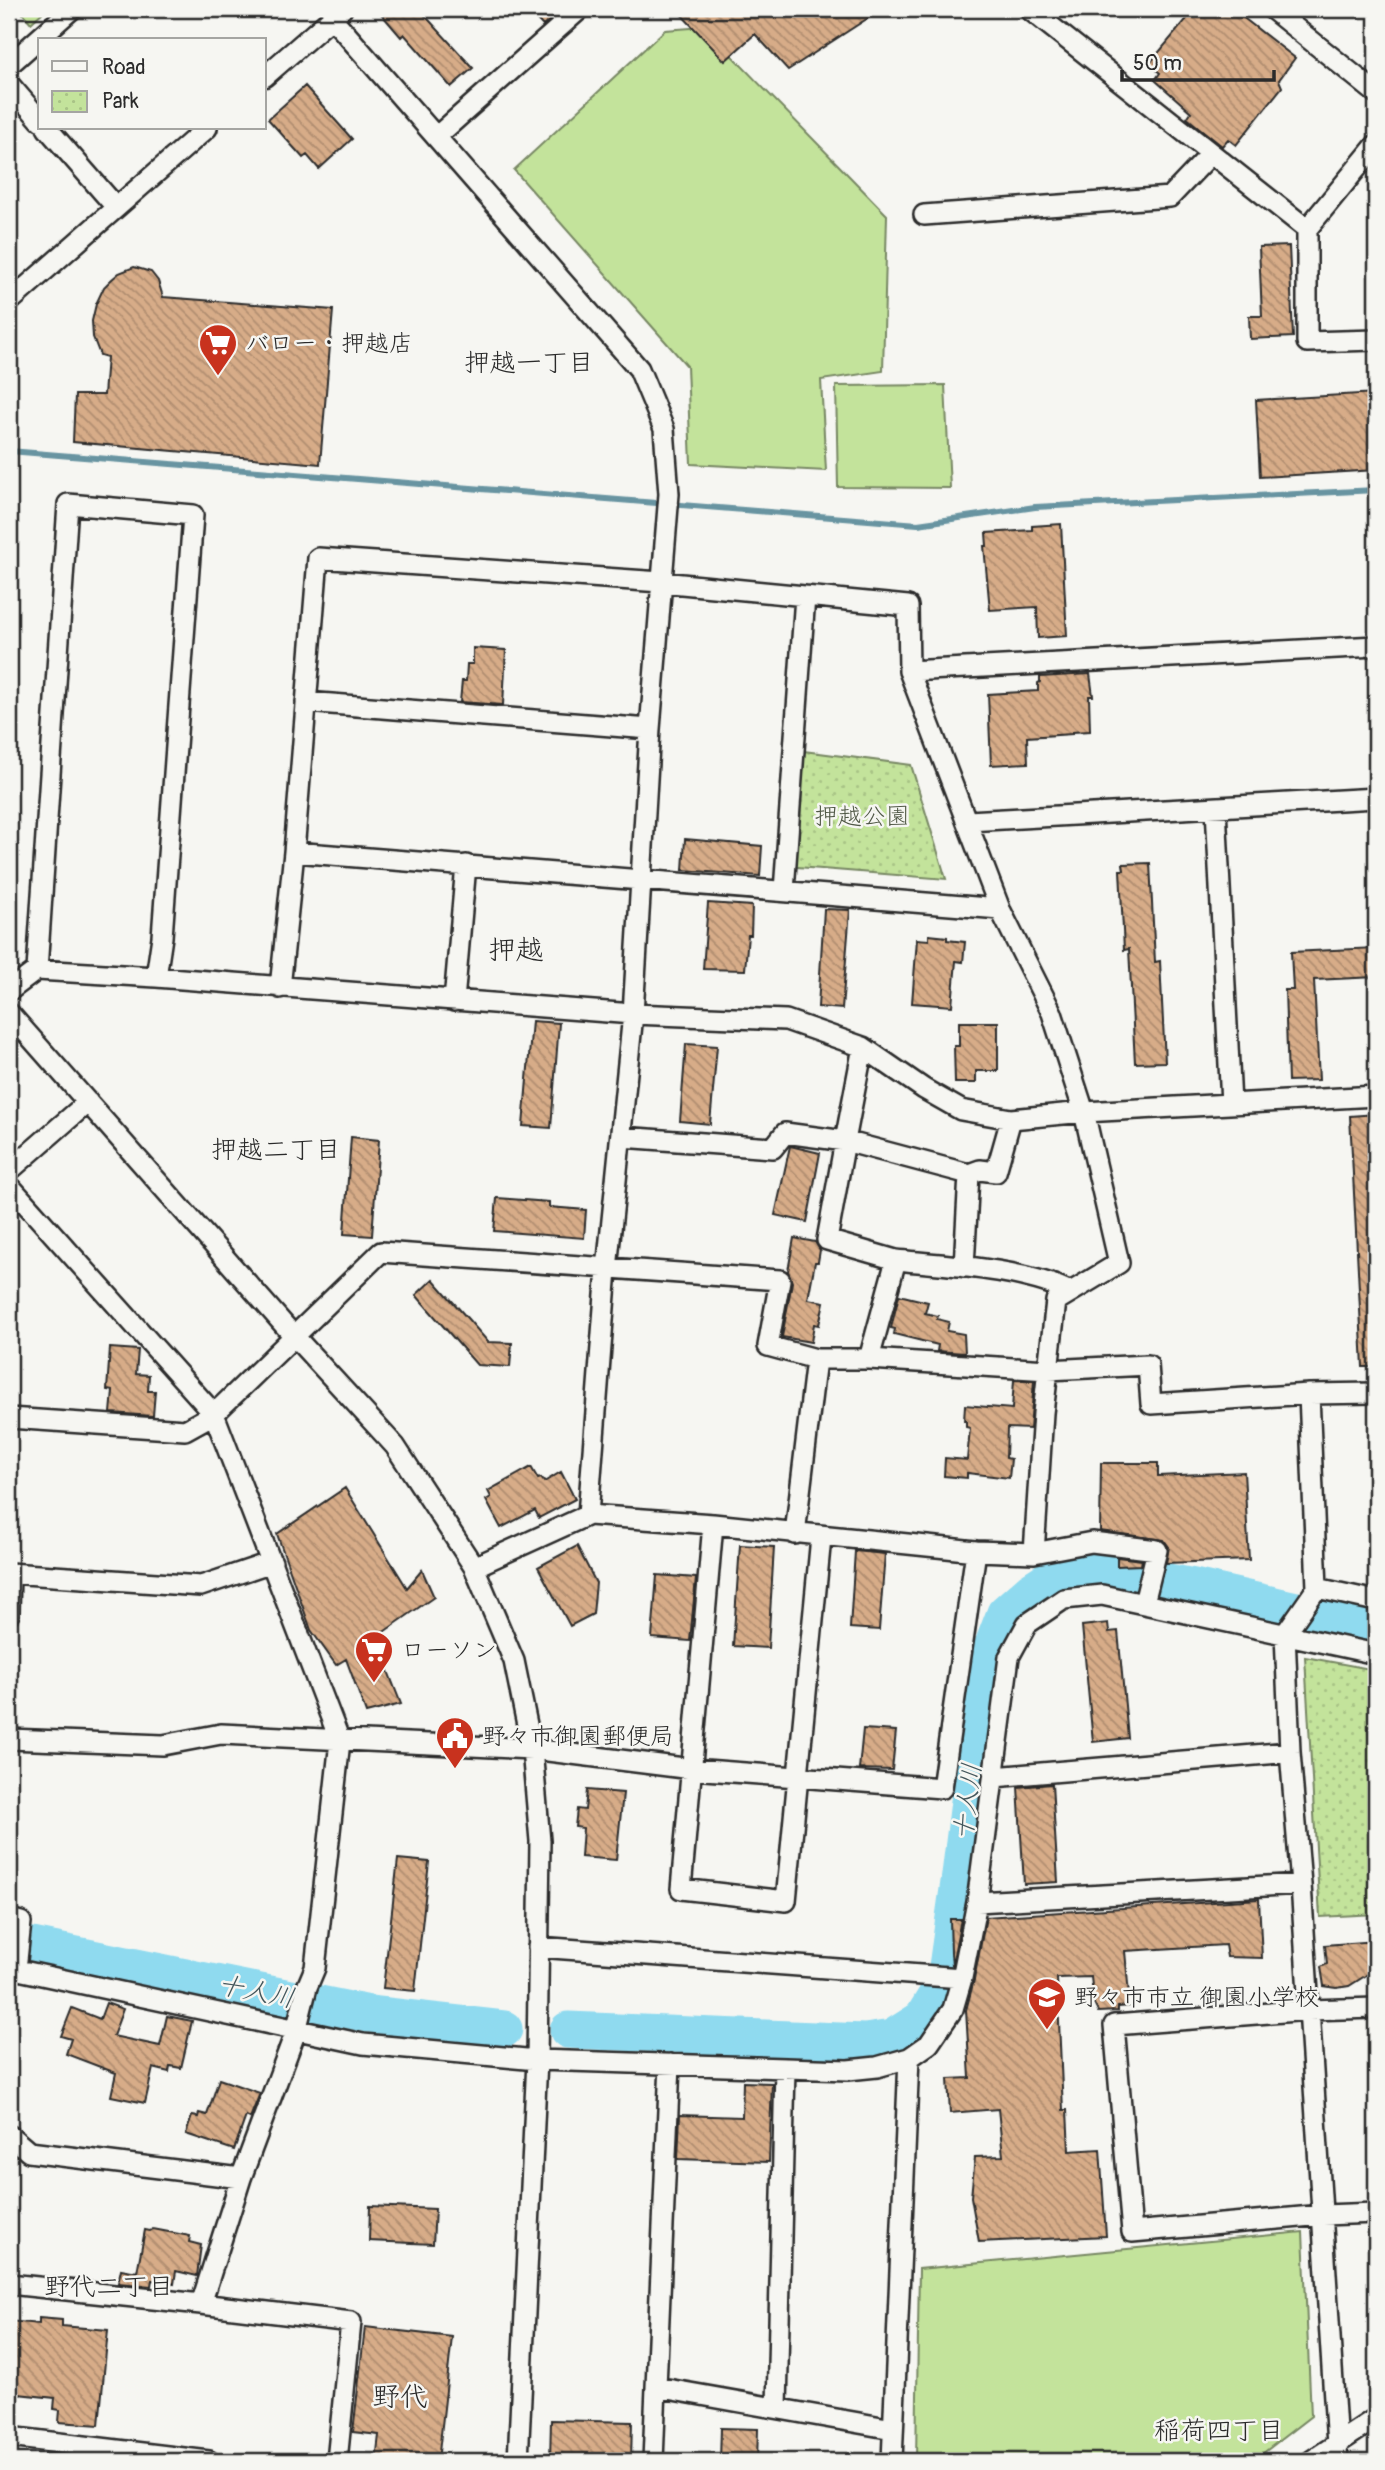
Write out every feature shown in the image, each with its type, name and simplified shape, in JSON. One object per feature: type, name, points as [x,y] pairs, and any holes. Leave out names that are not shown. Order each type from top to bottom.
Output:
[{"type":"street","points":[[39,38],[72,9]]},
{"type":"street","points":[[436,137],[580,9]]},
{"type":"street","points":[[1029,9],[1307,229]]},
{"type":"street","points":[[1272,9],[1376,93]]},
{"type":"street","points":[[266,75],[337,13],[436,137],[639,369],[664,429],[668,504],[650,729],[633,1014],[607,1269],[588,1515]]},
{"type":"street","points":[[9,65],[38,39]]},
{"type":"street","points":[[9,84],[38,118]]},
{"type":"street","points":[[49,130],[116,207]]},
{"type":"street","points":[[9,302],[205,130]]},
{"type":"street","points":[[1376,145],[1307,229],[1307,342],[1376,340]]},
{"type":"street","points":[[924,215],[1170,197],[1211,154]]},
{"type":"street","points":[[37,970],[68,504],[193,515],[162,937],[156,977]]},
{"type":"street","points":[[280,988],[318,558],[661,582],[908,606],[909,671],[1000,909],[1052,1013],[1084,1112],[1119,1263],[1056,1301],[1043,1413],[1034,1553]]},
{"type":"street","points":[[784,891],[805,596]]},
{"type":"street","points":[[909,671],[1376,646]]},
{"type":"street","points":[[306,702],[650,729]]},
{"type":"street","points":[[968,821],[1376,798]]},
{"type":"street","points":[[1216,808],[1231,1104]]},
{"type":"street","points":[[294,852],[1000,909]]},
{"type":"street","points":[[454,1001],[466,865]]},
{"type":"street","points":[[9,991],[37,970],[633,1014],[786,1020],[863,1047],[924,1089],[961,1110],[1011,1119],[1084,1112],[1376,1096]]},
{"type":"street","points":[[9,1013],[293,1335],[395,1446],[474,1567],[514,1661],[532,1749],[540,1841],[537,2060],[518,2461]]},
{"type":"street","points":[[863,1047],[827,1240],[896,1260],[964,1266],[1053,1284],[1070,1292]]},
{"type":"street","points":[[9,1171],[88,1102]]},
{"type":"street","points":[[622,1137],[772,1148],[785,1133],[845,1141],[969,1174],[980,1170],[996,1172],[1011,1119]]},
{"type":"street","points":[[964,1266],[969,1174]]},
{"type":"street","points":[[9,1185],[214,1414],[340,1741],[315,1968],[307,1987],[298,2025],[241,2178],[201,2304]]},
{"type":"street","points":[[9,1418],[184,1430],[214,1414],[381,1252],[780,1280],[768,1346],[816,1359],[869,1359],[1048,1370],[1148,1365],[1151,1404],[1309,1394],[1376,1393]]},
{"type":"street","points":[[869,1359],[896,1260]]},
{"type":"street","points":[[795,1534],[816,1359]]},
{"type":"street","points":[[1309,1394],[1314,1593],[1288,1630],[1290,1752],[1301,1884],[1337,2452]]},
{"type":"street","points":[[474,1567],[588,1515],[713,1524],[976,1551],[1034,1553],[1091,1542],[1157,1550],[1145,1598]]},
{"type":"street","points":[[713,1524],[681,1889],[786,1901],[821,1537]]},
{"type":"street","points":[[9,1739],[163,1745],[221,1734],[532,1749],[692,1769],[942,1788],[976,1551]]},
{"type":"street","points":[[9,1614],[10,1573],[201,1586],[272,1562]]},
{"type":"street","points":[[1314,1593],[1376,1601]]},
{"type":"street","points":[[14,1926],[12,1964],[298,2025],[363,2044],[537,2060],[848,2070],[877,2067],[909,2058],[929,2043],[953,2009],[956,1978],[977,1902],[1009,1657],[1027,1624],[1064,1599],[1101,1595],[1145,1598],[1288,1630],[1376,1654]]},
{"type":"street","points":[[994,1777],[1290,1752]]},
{"type":"street","points":[[977,1902],[1301,1884]]},
{"type":"street","points":[[538,1947],[956,1978]]},
{"type":"street","points":[[1376,2008],[1309,2010],[1114,2025],[1132,2232],[1323,2215],[1376,2213]]},
{"type":"street","points":[[892,2461],[909,2058]]},
{"type":"street","points":[[653,2461],[670,2064]]},
{"type":"street","points":[[777,2408],[785,2068]]},
{"type":"street","points":[[9,2135],[29,2152],[241,2178]]},
{"type":"street","points":[[9,2284],[351,2322],[337,2461]]},
{"type":"street","points":[[656,2387],[893,2428]]},
{"type":"street","points":[[1311,2461],[1337,2452],[1376,2418]]},
{"type":"street","points":[[9,2437],[209,2461]]},
{"type":"green space","points":[[19,9],[46,9],[31,23]]},
{"type":"green space","points":[[704,27],[887,215],[883,371],[821,380],[826,471],[691,464],[687,366],[514,170],[665,30]]},
{"type":"green space","points":[[945,385],[950,488],[838,487],[836,386]]},
{"type":"green space","name":"押越公園","points":[[796,750],[911,765],[946,879],[785,866]]},
{"type":"green space","points":[[1305,1657],[1376,1670],[1376,1914],[1320,1917]]},
{"type":"green space","points":[[1303,2232],[1311,2416],[1253,2461],[916,2461],[919,2269]]},
{"type":"building","points":[[377,9],[419,9],[473,68],[451,87],[404,34],[401,37]]},
{"type":"building","points":[[527,9],[562,9],[543,26]]},
{"type":"building","points":[[676,9],[882,9],[788,70],[755,34],[725,61]]},
{"type":"building","points":[[1195,9],[1232,9],[1295,58],[1279,80],[1282,87],[1236,145],[1228,139],[1222,146],[1187,118],[1191,112],[1155,80],[1160,73],[1149,64]]},
{"type":"building","points":[[305,86],[352,139],[319,169],[307,155],[303,158],[268,119]]},
{"type":"building","points":[[1289,246],[1293,337],[1250,339],[1249,316],[1262,316],[1259,247]]},
{"type":"building","name":"バロー・押越店","points":[[134,267],[151,272],[158,281],[163,297],[333,310],[320,464],[73,442],[75,395],[104,395],[107,357],[100,355],[93,337],[92,321],[96,304],[104,287],[111,280],[119,273]]},
{"type":"building","points":[[1376,393],[1376,470],[1260,477],[1256,400]]},
{"type":"building","points":[[1061,524],[1067,636],[1038,638],[1037,607],[990,610],[984,546],[987,546],[986,533],[1032,530],[1032,526]]},
{"type":"building","points":[[473,648],[506,650],[503,705],[460,702],[467,664],[473,664]]},
{"type":"building","points":[[1090,674],[1093,696],[1089,696],[1090,731],[1027,737],[1028,763],[991,765],[988,694],[1038,691],[1040,677]]},
{"type":"building","points":[[685,839],[762,846],[760,876],[683,870]]},
{"type":"building","points":[[1150,863],[1155,962],[1160,961],[1165,1062],[1135,1063],[1129,949],[1124,950],[1120,870],[1124,870],[1123,864]]},
{"type":"building","points":[[708,903],[752,906],[751,935],[748,935],[745,970],[703,969]]},
{"type":"building","points":[[824,909],[850,910],[842,1009],[818,1007]]},
{"type":"building","points":[[929,935],[965,942],[963,962],[956,961],[952,1006],[912,1003],[917,939],[929,940]]},
{"type":"building","points":[[1376,948],[1376,977],[1314,980],[1319,1080],[1288,1081],[1285,990],[1293,990],[1291,952]]},
{"type":"building","points":[[532,1021],[559,1023],[551,1128],[523,1126]]},
{"type":"building","points":[[959,1022],[998,1022],[998,1071],[976,1071],[976,1083],[955,1083],[954,1046],[959,1046]]},
{"type":"building","points":[[686,1044],[717,1046],[710,1124],[680,1121]]},
{"type":"building","points":[[1376,1114],[1376,1367],[1363,1367],[1350,1116]]},
{"type":"building","points":[[351,1137],[379,1140],[372,1236],[344,1234]]},
{"type":"building","points":[[790,1146],[820,1153],[807,1222],[775,1215]]},
{"type":"building","points":[[497,1198],[549,1202],[549,1207],[586,1210],[584,1238],[494,1231]]},
{"type":"building","points":[[794,1238],[815,1242],[820,1250],[808,1299],[824,1302],[819,1325],[814,1324],[811,1342],[782,1337],[792,1282],[788,1271]]},
{"type":"building","points":[[433,1279],[488,1342],[512,1343],[510,1367],[477,1365],[416,1295]]},
{"type":"building","points":[[899,1295],[928,1302],[925,1313],[949,1322],[947,1331],[964,1334],[965,1353],[937,1351],[938,1345],[894,1334],[895,1329],[891,1328]]},
{"type":"building","points":[[110,1348],[138,1350],[136,1374],[149,1375],[148,1391],[155,1391],[153,1416],[111,1413],[113,1391],[107,1390]]},
{"type":"building","points":[[1014,1380],[1034,1381],[1030,1429],[1007,1428],[1006,1458],[1011,1459],[1009,1478],[967,1473],[967,1478],[944,1476],[945,1458],[967,1460],[970,1428],[966,1427],[964,1421],[965,1405],[1012,1409]]},
{"type":"building","points":[[1101,1463],[1158,1463],[1158,1476],[1244,1472],[1249,1560],[1166,1563],[1169,1547],[1164,1540],[1100,1531]]},
{"type":"building","points":[[531,1467],[538,1479],[541,1478],[544,1482],[561,1472],[575,1499],[539,1518],[535,1510],[501,1528],[486,1500],[491,1497],[488,1491]]},
{"type":"building","points":[[345,1488],[407,1588],[422,1570],[434,1597],[375,1638],[401,1704],[366,1713],[346,1659],[336,1665],[311,1630],[277,1534]]},
{"type":"building","points":[[740,1545],[774,1547],[768,1648],[733,1646]]},
{"type":"building","points":[[577,1546],[596,1583],[593,1614],[570,1626],[538,1567]]},
{"type":"building","points":[[855,1551],[885,1554],[879,1630],[850,1628]]},
{"type":"building","points":[[1117,1557],[1142,1560],[1141,1565],[1117,1566]]},
{"type":"building","points":[[657,1575],[696,1578],[690,1641],[652,1638]]},
{"type":"building","points":[[1108,1623],[1109,1632],[1118,1631],[1128,1738],[1093,1742],[1082,1626]]},
{"type":"building","points":[[863,1729],[896,1731],[892,1770],[859,1769]]},
{"type":"building","points":[[1052,1784],[1058,1882],[1024,1884],[1018,1787]]},
{"type":"building","points":[[587,1790],[623,1793],[616,1860],[581,1857],[583,1828],[575,1827],[577,1809],[585,1810]]},
{"type":"building","points":[[398,1859],[429,1862],[415,1991],[383,1988]]},
{"type":"building","points":[[1259,1899],[1262,1958],[1227,1957],[1225,1945],[1125,1951],[1130,2006],[1118,2007],[1118,2011],[1098,2012],[1094,2004],[1091,1977],[1057,1978],[1063,2110],[1067,2110],[1069,2151],[1100,2149],[1106,2236],[979,2242],[971,2197],[975,2157],[1003,2156],[998,2109],[950,2113],[948,2079],[970,2078],[966,2010],[986,1917]]},
{"type":"building","points":[[950,1919],[961,1919],[952,1965],[951,1953]]},
{"type":"building","points":[[1376,1941],[1376,1969],[1349,1986],[1324,1986],[1321,1967],[1327,1964],[1325,1945]]},
{"type":"building","points":[[106,2003],[123,2009],[113,2036],[160,2046],[167,2016],[192,2021],[181,2068],[170,2066],[169,2072],[153,2068],[145,2103],[111,2096],[116,2073],[66,2054],[71,2039],[61,2036],[72,2008],[100,2019]]},
{"type":"building","points":[[219,2079],[260,2093],[250,2118],[246,2116],[234,2150],[186,2134],[192,2116],[198,2117],[199,2113],[207,2115]]},
{"type":"building","points":[[743,2082],[772,2083],[769,2162],[678,2159],[680,2115],[742,2117]]},
{"type":"building","points":[[370,2206],[435,2209],[433,2244],[369,2241]]},
{"type":"building","points":[[145,2230],[190,2236],[189,2242],[201,2245],[197,2276],[176,2271],[174,2284],[152,2280],[151,2286],[118,2283],[121,2269],[137,2272]]},
{"type":"building","points":[[39,2318],[62,2320],[62,2326],[108,2330],[99,2425],[59,2422],[60,2410],[54,2409],[55,2398],[9,2393],[9,2321],[39,2324]]},
{"type":"building","points":[[365,2327],[452,2337],[438,2461],[376,2461],[379,2435],[353,2432]]},
{"type":"building","points":[[551,2420],[632,2422],[631,2461],[550,2461]]},
{"type":"building","points":[[721,2428],[758,2429],[757,2461],[720,2461]]},
{"type":"waterway","points":[[9,451],[918,524],[1035,507],[1376,490]]},
{"type":"waterway","name":"十人川","points":[[568,2030],[865,2042],[892,2038],[922,2019],[945,1981],[986,1663],[1005,1613],[1031,1590],[1056,1574],[1084,1570],[1119,1573],[1376,1628]]},
{"type":"waterway","name":"十人川","points":[[9,1943],[369,2014],[504,2029]]},
{"type":"place","name":"バロー・押越店","points":[[218,377]]},
{"type":"place","name":"ローソン","points":[[374,1684]]},
{"type":"place","name":"野々市御園郵便局","points":[[455,1770]]},
{"type":"place","name":"野々市市立 御園小学校","points":[[1047,2031]]},
{"type":"district","name":"押越一丁目","points":[[529,363]]},
{"type":"district","name":"押越","points":[[516,950]]},
{"type":"district","name":"押越二丁目","points":[[276,1150]]},
{"type":"district","name":"野代二丁目","points":[[109,2287]]},
{"type":"district","name":"野代","points":[[400,2397]]},
{"type":"district","name":"稲荷四丁目","points":[[1219,2431]]}]
